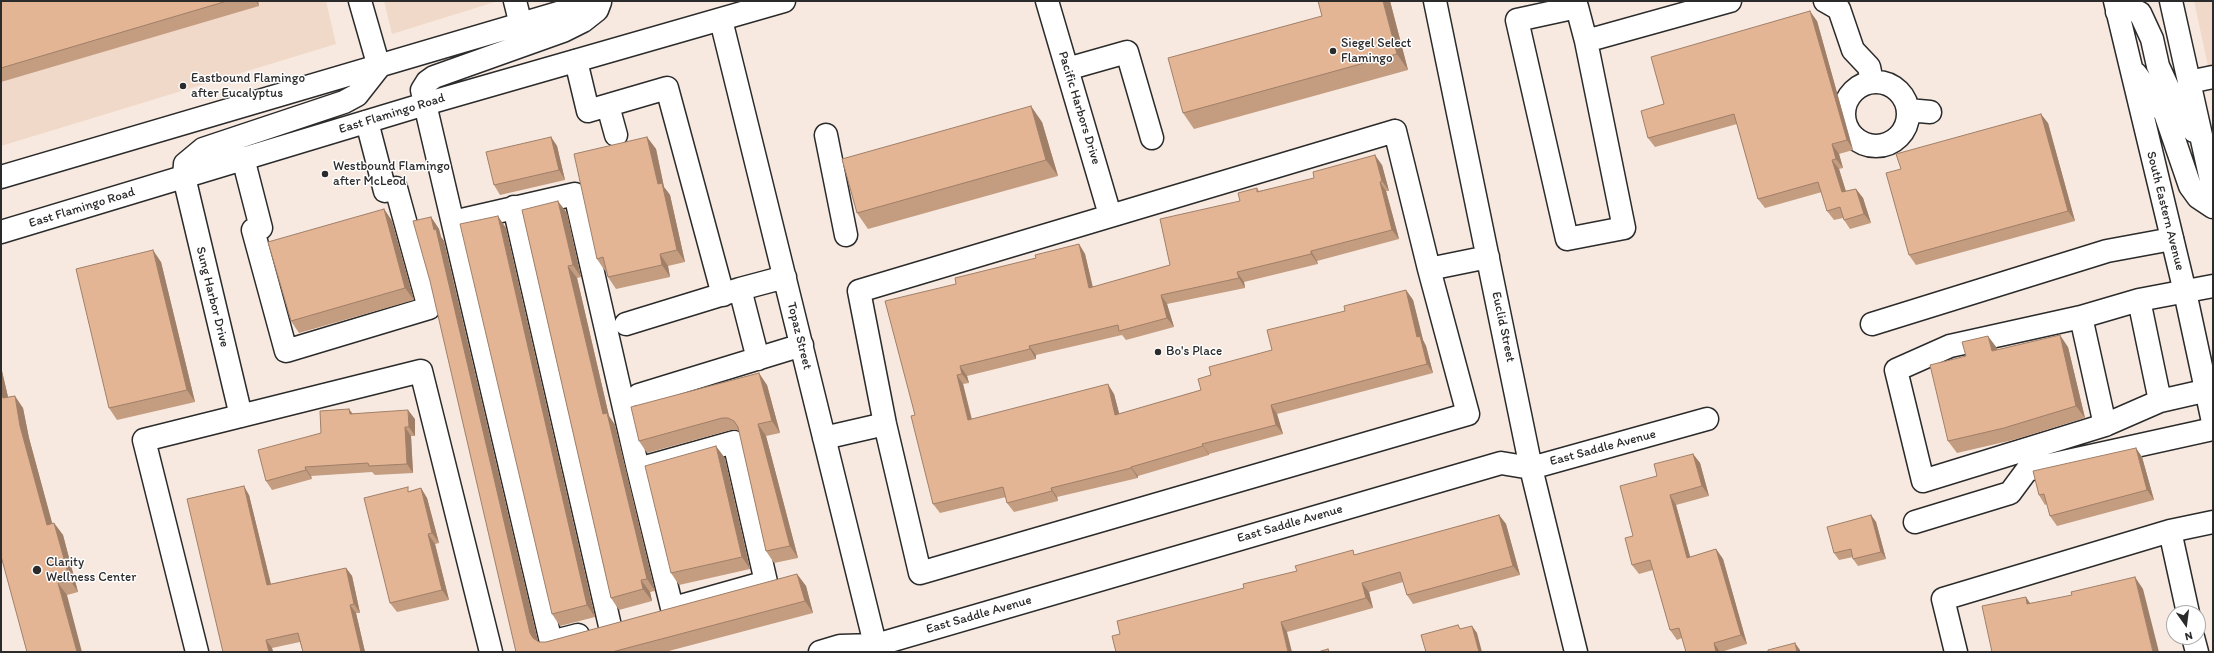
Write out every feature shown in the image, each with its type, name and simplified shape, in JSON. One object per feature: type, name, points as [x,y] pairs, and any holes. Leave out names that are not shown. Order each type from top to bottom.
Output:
[{"type":"street","points":[[360,1],[379,67]]},
{"type":"street","points":[[515,1],[521,24]]},
{"type":"street","points":[[1,177],[600,1]]},
{"type":"street","points":[[600,1],[596,10],[583,21],[563,31],[434,77],[427,82],[422,90],[551,642],[631,620]]},
{"type":"street","name":"East Flamingo Road","points":[[1,232],[425,104],[784,1]]},
{"type":"street","name":"Pacific Harbors Drive","points":[[1047,1],[1110,215]]},
{"type":"street","name":"Euclid Street","points":[[1435,1],[1531,468],[1576,652]]},
{"type":"street","points":[[1586,41],[1730,1]]},
{"type":"street","points":[[1825,1],[1839,10],[1852,50],[1868,67],[1872,82]]},
{"type":"street","points":[[2171,1],[2213,189]]},
{"type":"street","points":[[2116,6],[2131,9],[2140,13],[2152,39],[2158,66],[2170,92],[2202,144]]},
{"type":"street","name":"South Eastern Avenue","points":[[2116,6],[2210,390],[2213,422]]},
{"type":"street","points":[[1577,7],[1586,41],[1624,228],[1567,239],[1517,20],[1577,7]]},
{"type":"street","name":"Topaz Street","points":[[721,20],[877,649]]},
{"type":"street","points":[[1067,69],[1127,52],[1152,138]]},
{"type":"street","points":[[576,61],[588,111],[668,88],[732,292],[758,359]]},
{"type":"street","points":[[2130,65],[2165,113],[2190,186],[2198,197],[2213,207]]},
{"type":"street","points":[[184,177],[185,164],[203,149],[344,102],[358,95],[379,67]]},
{"type":"street","points":[[2189,82],[2213,77]]},
{"type":"street","points":[[1872,82],[1882,83],[1900,92],[1908,110],[1908,120],[1904,129],[1890,143],[1870,146],[1853,136],[1847,128],[1845,108],[1854,91],[1863,85],[1872,82]]},
{"type":"street","points":[[608,106],[616,135]]},
{"type":"street","points":[[1908,110],[1930,112]]},
{"type":"street","points":[[243,158],[261,228],[253,230],[286,350],[429,308],[396,188],[385,191],[367,122]]},
{"type":"street","points":[[1395,131],[1429,269],[1468,414],[920,573],[885,424],[859,291],[1395,131]]},
{"type":"street","points":[[826,135],[846,235]]},
{"type":"street","name":"Sung Harbor Drive","points":[[184,177],[241,416]]},
{"type":"street","points":[[453,222],[575,194],[638,469],[672,608]]},
{"type":"street","points":[[514,208],[610,626]]},
{"type":"street","points":[[1872,324],[2107,251],[2172,239]]},
{"type":"street","points":[[1429,269],[1488,257]]},
{"type":"street","points":[[626,324],[785,277]]},
{"type":"street","points":[[2210,390],[2160,401],[2105,425],[1923,481],[1896,370],[1950,346],[2081,316],[2139,300],[2213,286]]},
{"type":"street","points":[[2139,300],[2160,401]]},
{"type":"street","points":[[2081,316],[2105,425]]},
{"type":"street","points":[[639,395],[802,345]]},
{"type":"street","points":[[197,652],[144,440],[421,371],[491,652]]},
{"type":"street","name":"East Saddle Avenue","points":[[820,652],[840,646],[877,649],[1501,464],[1531,468],[1707,419]]},
{"type":"street","points":[[824,438],[885,424]]},
{"type":"street","points":[[1915,522],[2010,494],[2027,470],[2213,429]]},
{"type":"street","points":[[638,469],[734,442],[766,582],[651,614]]},
{"type":"street","points":[[1956,652],[1943,598],[2170,531],[2213,522]]},
{"type":"street","points":[[2170,531],[2186,605]]},
{"type":"shaded area","points":[[1,1],[326,1],[336,44],[1,146]]},
{"type":"shaded area","points":[[384,1],[498,1],[392,34]]},
{"type":"shaded area","points":[[2194,1],[2213,1],[2213,89]]},
{"type":"building","points":[[1,1],[227,1],[1,68]]},
{"type":"building","name":"Siegel Select Flamingo","points":[[1318,1],[1383,1],[1397,54],[1183,113],[1168,58],[1322,16]]},
{"type":"building","points":[[1810,11],[1847,140],[1832,144],[1836,159],[1832,160],[1842,192],[1856,189],[1864,214],[1844,220],[1840,207],[1827,211],[1818,182],[1758,199],[1734,114],[1648,138],[1641,111],[1664,104],[1651,57]]},
{"type":"building","points":[[1031,106],[1046,160],[857,213],[842,159]]},
{"type":"building","points":[[2041,114],[2068,211],[1909,255],[1886,173],[1901,169],[1896,154]]},
{"type":"building","points":[[551,137],[559,170],[494,185],[486,152]]},
{"type":"building","points":[[647,137],[658,184],[662,183],[677,250],[660,254],[662,265],[608,277],[603,257],[597,259],[574,154]]},
{"type":"building","points":[[1375,155],[1392,230],[1311,251],[1311,254],[1237,272],[1239,278],[1161,295],[1167,318],[1119,331],[1118,325],[1029,346],[1030,349],[960,366],[962,374],[957,375],[968,420],[1108,384],[1115,415],[1201,390],[1198,379],[1211,375],[1209,367],[1272,350],[1267,330],[1345,311],[1344,306],[1406,290],[1417,337],[1420,336],[1427,364],[1271,405],[1276,425],[1202,444],[1203,446],[1131,468],[1051,488],[1052,491],[1007,503],[1003,487],[933,504],[911,416],[915,415],[885,301],[956,284],[955,278],[1036,258],[1035,255],[1079,244],[1089,288],[1170,265],[1160,219],[1240,201],[1238,193],[1257,188],[1257,192],[1314,178],[1313,172]]},
{"type":"building","points":[[558,201],[573,265],[568,266],[603,414],[607,413],[647,579],[641,580],[643,589],[611,598],[522,210]]},
{"type":"building","points":[[384,209],[405,288],[291,321],[268,242]]},
{"type":"building","points":[[498,216],[587,605],[552,614],[460,224]]},
{"type":"building","points":[[431,217],[434,230],[436,229],[530,633],[533,638],[539,642],[546,642],[797,574],[805,601],[612,652],[516,652],[430,281],[413,221]]},
{"type":"building","points":[[153,250],[187,390],[109,408],[76,269]]},
{"type":"building","points":[[2060,335],[2076,406],[2004,428],[1948,441],[1930,365],[1966,356],[1962,342],[1988,336],[1992,351]]},
{"type":"building","points":[[759,373],[772,421],[758,424],[790,546],[766,551],[738,427],[734,421],[728,418],[722,418],[639,441],[631,407]]},
{"type":"building","points":[[1,391],[3,398],[15,396],[20,426],[47,525],[54,523],[70,580],[58,583],[77,652],[27,652],[1,556]]},
{"type":"building","points":[[349,409],[350,414],[408,410],[409,427],[405,427],[407,464],[369,466],[368,463],[305,467],[306,470],[266,481],[258,450],[321,433],[320,411]]},
{"type":"building","points":[[716,446],[742,557],[671,573],[645,466]]},
{"type":"building","points":[[2136,448],[2147,490],[2050,516],[2044,494],[2039,495],[2033,471]]},
{"type":"building","points":[[1693,454],[1702,486],[1670,495],[1687,558],[1716,549],[1741,635],[1714,643],[1716,652],[1686,652],[1679,628],[1670,630],[1650,560],[1632,565],[1625,538],[1633,536],[1620,486],[1657,476],[1654,464]]},
{"type":"building","points":[[244,486],[267,585],[346,568],[354,604],[350,605],[361,652],[303,652],[298,633],[266,640],[269,652],[223,652],[187,499]]},
{"type":"building","points":[[408,487],[408,492],[421,488],[432,533],[428,534],[442,590],[390,603],[364,498]]},
{"type":"building","points":[[1499,515],[1513,566],[1407,595],[1400,572],[1362,583],[1366,598],[1281,622],[1288,652],[1116,652],[1112,636],[1120,634],[1117,621],[1244,588],[1243,584],[1297,571],[1295,566],[1353,550],[1354,555]]},
{"type":"building","points":[[1871,515],[1881,552],[1853,559],[1851,549],[1834,553],[1827,527]]},
{"type":"building","points":[[2135,577],[2153,652],[1992,652],[1982,606],[2026,597],[2027,604],[2072,595],[2071,592]]},
{"type":"building","points":[[1458,625],[1460,629],[1472,626],[1479,652],[1426,652],[1421,635]]},
{"type":"building","points":[[1795,643],[1797,652],[1768,652],[1768,650]]},
{"type":"building","points":[[1328,649],[1329,652],[1318,652]]},
{"type":"place","name":"Siegel Select Flamingo","points":[[1333,51]]},
{"type":"place","name":"Eastbound Flamingo after Eucalyptus","points":[[183,86]]},
{"type":"place","name":"Westbound Flamingo after McLeod","points":[[325,174]]},
{"type":"place","name":"Bo's Place","points":[[1158,352]]},
{"type":"place","name":"Clarity Wellness Center","points":[[37,570]]}]
